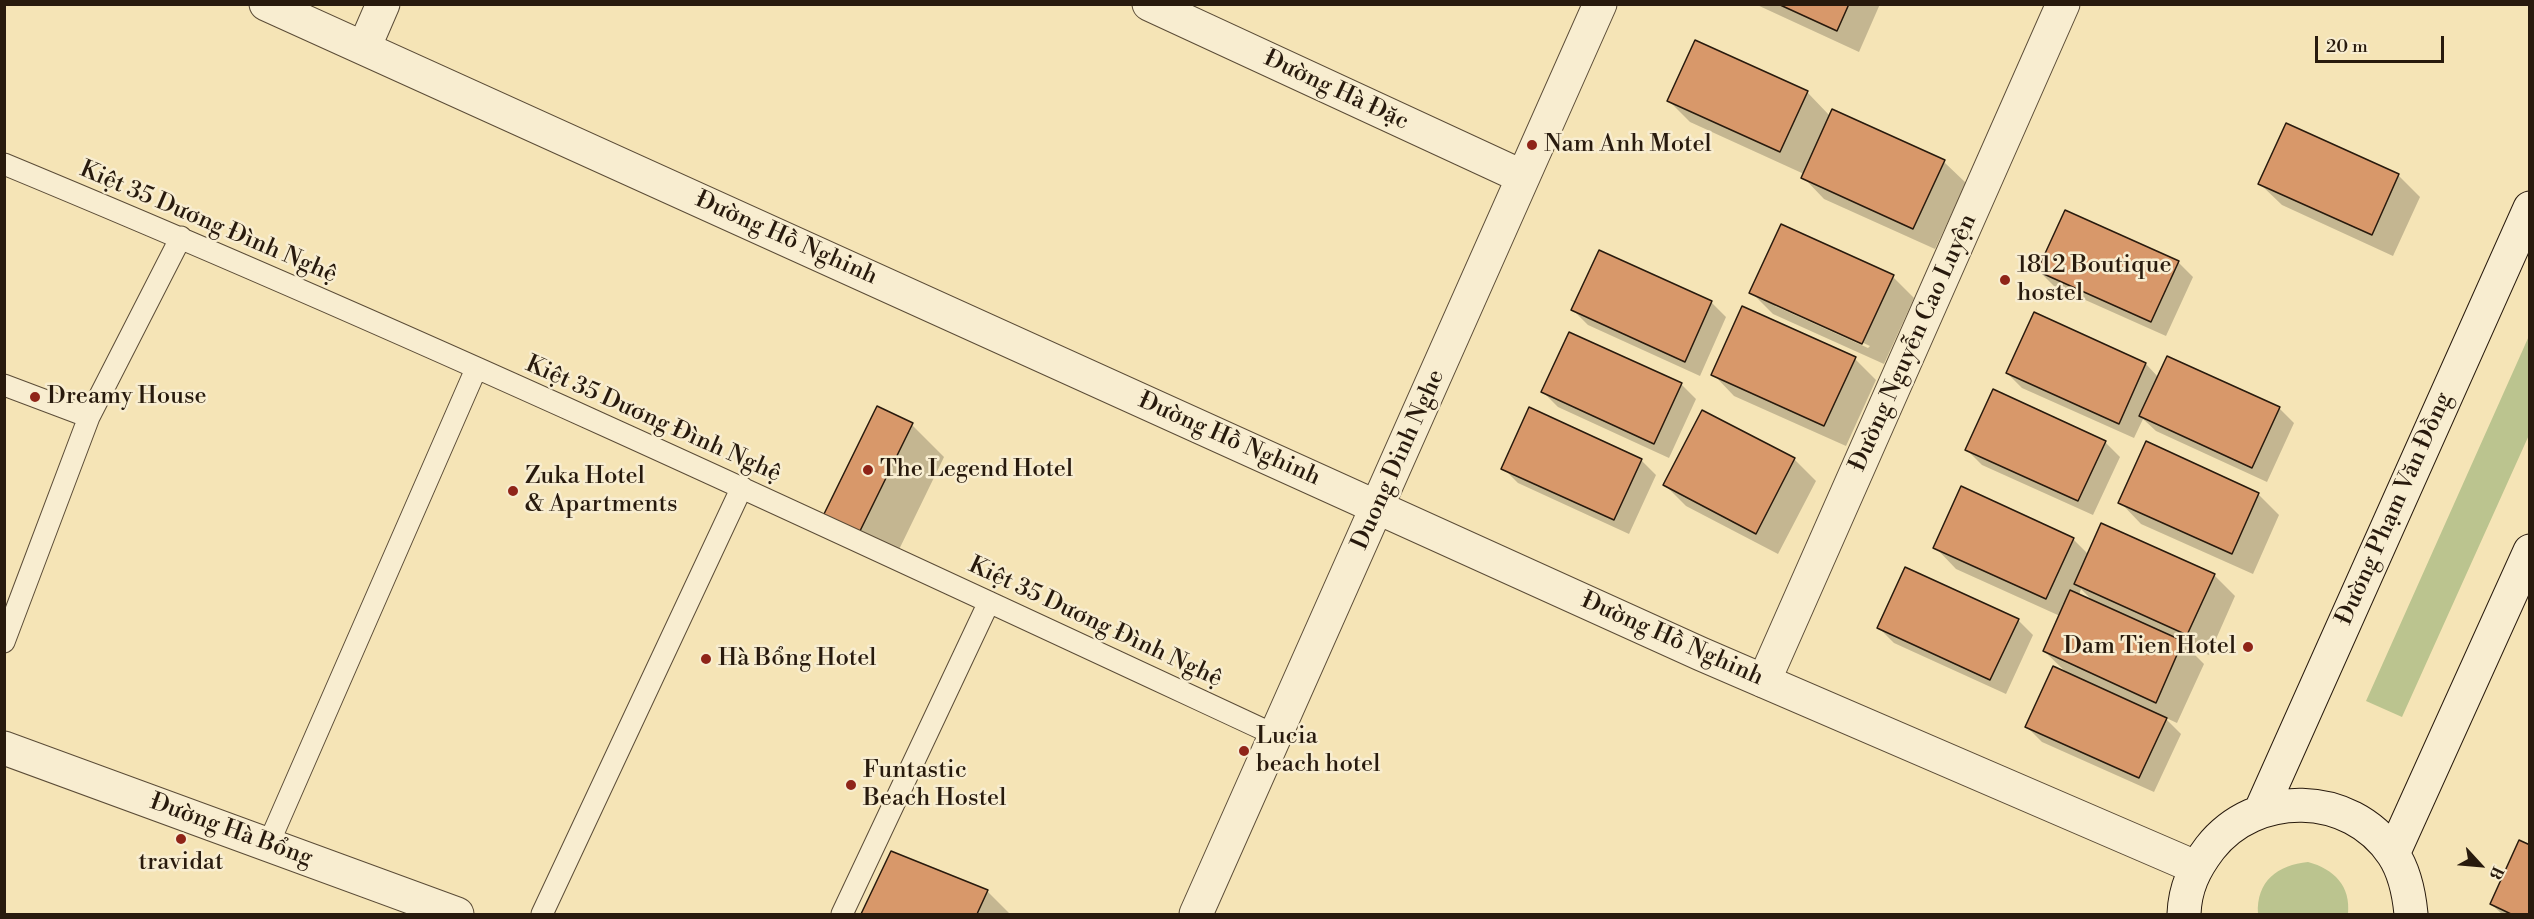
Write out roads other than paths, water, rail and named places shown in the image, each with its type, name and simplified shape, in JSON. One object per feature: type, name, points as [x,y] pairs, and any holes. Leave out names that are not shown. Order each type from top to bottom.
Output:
[{"type":"street","name":"Đường Hồ Nghinh","points":[[266,4],[1764,681],[2195,867]]},
{"type":"street","points":[[364,48],[383,4]]},
{"type":"street","name":"Đường Hà Đặc","points":[[1149,4],[1210,17],[1523,177]]},
{"type":"street","name":"Duong Dinh Nghe","points":[[1196,915],[1600,4]]},
{"type":"street","name":"Đường Nguyễn Cao Luyện","points":[[1764,681],[2063,4]]},
{"type":"street","name":"Đường Phạm Văn Đồng","points":[[2261,810],[2529,208]]},
{"type":"street","points":[[2393,854],[2529,551]]},
{"type":"street","name":"Đường Hà Bổng","points":[[4,748],[457,915]]},
{"type":"street","points":[[2184,915],[2184,897],[2195,867],[2223,832],[2261,810],[2290,804],[2320,806],[2348,816],[2373,832],[2393,854],[2408,888],[2411,915]]},
{"type":"lane","name":"Kiệt 35 Dương Đình Nghệ","points":[[4,164],[181,237],[742,488],[1275,735]]},
{"type":"lane","points":[[4,642],[88,417],[181,237]]},
{"type":"lane","points":[[268,845],[476,369]]},
{"type":"lane","points":[[4,385],[88,417]]},
{"type":"lane","points":[[542,915],[742,488]]},
{"type":"lane","points":[[842,915],[989,602]]},
{"type":"place","name":"Nam Anh Motel","points":[[1532,145]]},
{"type":"place","name":"1812 Boutique hostel","points":[[2005,280]]},
{"type":"place","name":"Dreamy House","points":[[35,397]]},
{"type":"place","name":"The Legend Hotel","points":[[868,470]]},
{"type":"place","name":"Zuka Hotel & Apartments","points":[[513,491]]},
{"type":"place","name":"Dam Tien Hotel","points":[[2248,647]]},
{"type":"place","name":"Hà Bổng Hotel","points":[[706,659]]},
{"type":"place","name":"Lucia beach hotel","points":[[1244,751]]},
{"type":"place","name":"Funtastic Beach Hostel","points":[[851,785]]},
{"type":"place","name":"travidat","points":[[181,839]]}]
